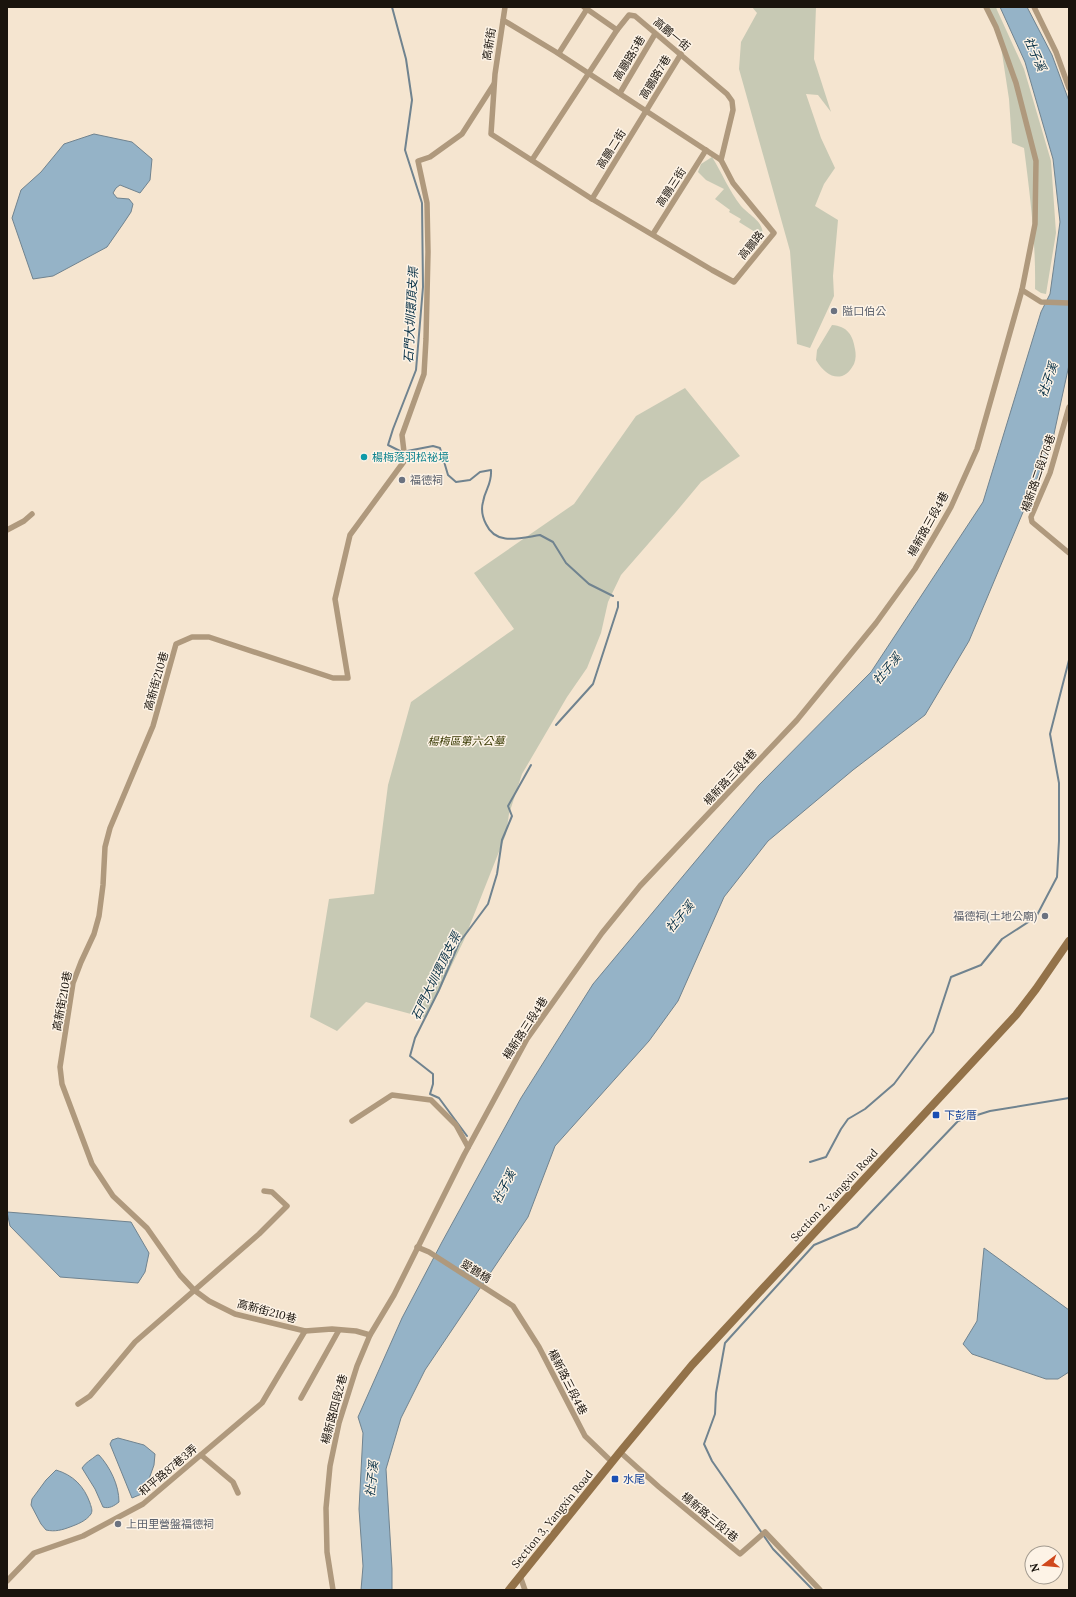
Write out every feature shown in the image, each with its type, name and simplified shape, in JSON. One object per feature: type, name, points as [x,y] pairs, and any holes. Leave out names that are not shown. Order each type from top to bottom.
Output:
[{"type":"main road","name":"Section 2, Yangxin Road","points":[[612,1462],[692,1365],[738,1314],[868,1176],[1016,1015],[1034,992],[1069,941]]},
{"type":"main road","name":"Section 3, Yangxin Road","points":[[509,1590],[612,1462]]},
{"type":"street","name":"高新街","points":[[494,84],[505,7]]},
{"type":"street","name":"楊新路三段4巷","points":[[417,1247],[468,1146],[527,1039],[602,934],[640,886],[669,853],[703,820],[797,720],[876,623],[914,569],[951,507],[977,450],[1022,290],[1035,224],[1036,161],[1016,83],[996,27],[986,7]]},
{"type":"street","points":[[1034,7],[1056,52],[1069,88]]},
{"type":"street","points":[[559,53],[586,8],[617,30]]},
{"type":"street","name":"高鵬一街","points":[[532,160],[617,30],[629,15],[635,16],[681,54],[727,94],[732,101],[733,110],[721,160]]},
{"type":"street","name":"高鵬路","points":[[494,84],[491,134],[592,199],[734,282],[774,233],[733,183],[721,160],[559,53],[503,20]]},
{"type":"street","name":"高鵬路5巷","points":[[620,93],[655,34]]},
{"type":"street","name":"高鵬路7巷","points":[[647,111],[681,54]]},
{"type":"street","name":"高新街210巷","points":[[370,1335],[356,1331],[305,1330],[235,1314],[210,1302],[194,1290],[180,1275],[148,1228],[113,1196],[92,1164],[60,1077],[60,1066],[74,983],[80,962],[94,934],[99,916],[103,885],[105,847],[110,828],[153,726],[176,644],[183,640],[197,637],[209,637],[332,678],[348,678],[335,599],[350,535],[405,460],[402,435],[424,374],[428,252],[427,203],[418,161],[430,157],[462,134],[494,84]]},
{"type":"street","name":"高鵬二街","points":[[592,199],[647,111]]},
{"type":"street","name":"高鵬三街","points":[[653,234],[706,150]]},
{"type":"street","points":[[1022,290],[1040,302],[1069,303]]},
{"type":"street","name":"楊新路二段176巷","points":[[1069,407],[1050,473],[1031,516],[1032,522],[1069,553]]},
{"type":"street","points":[[7,530],[24,521],[32,514]]},
{"type":"street","points":[[352,1121],[392,1095],[431,1100],[456,1125],[468,1146]]},
{"type":"street","points":[[78,1404],[90,1396],[135,1342],[259,1234],[287,1206],[272,1192],[264,1191]]},
{"type":"street","name":"愛鶴橋","points":[[417,1247],[429,1252],[513,1306]]},
{"type":"street","name":"楊新路四段2巷","points":[[333,1590],[327,1552],[326,1508],[330,1466],[339,1423],[357,1366],[370,1335],[394,1295],[417,1247]]},
{"type":"street","name":"楊新路三段4巷","points":[[513,1306],[539,1347],[585,1436],[612,1462]]},
{"type":"street","name":"和平路87巷3弄","points":[[7,1581],[34,1553],[83,1536],[143,1504],[262,1403],[305,1330]]},
{"type":"street","points":[[301,1398],[339,1330]]},
{"type":"street","name":"楊新路三段1巷","points":[[620,1452],[659,1487],[740,1554],[765,1532],[820,1590]]},
{"type":"street","points":[[201,1455],[233,1482],[238,1493]]},
{"type":"street","points":[[520,1576],[525,1590]]},
{"type":"green space","points":[[752,7],[816,7],[814,59],[831,112],[818,95],[806,94],[821,138],[835,168],[824,184],[815,206],[838,220],[833,276],[834,296],[810,348],[797,344],[790,251],[739,69],[741,42],[757,13]]},
{"type":"green space","points":[[988,7],[996,7],[1024,69],[1051,161],[1056,233],[1046,294],[1035,289],[1034,236],[1024,148],[1012,143],[1009,99],[998,27]]},
{"type":"green space","points":[[712,157],[741,206],[759,223],[763,232],[763,237],[739,222],[741,219],[729,212],[730,210],[715,199],[724,189],[706,180],[698,172],[701,164]]},
{"type":"green space","points":[[832,325],[845,329],[853,339],[855,351],[854,364],[850,371],[845,375],[835,376],[830,374],[820,366],[816,360],[817,350]]},
{"type":"green space","name":"楊梅區第六公墓","points":[[685,388],[740,456],[701,482],[621,575],[608,602],[601,633],[587,668],[567,697],[522,774],[509,814],[506,834],[464,940],[426,1018],[366,1002],[337,1031],[310,1017],[329,899],[374,894],[388,785],[411,702],[514,629],[474,573],[574,504],[636,416]]},
{"type":"water","points":[[1000,7],[1027,7],[1052,55],[1069,101],[1069,365],[1052,443],[969,641],[925,715],[853,770],[768,841],[724,897],[678,1001],[649,1041],[555,1146],[528,1217],[425,1370],[401,1418],[386,1469],[392,1590],[361,1590],[363,1566],[359,1509],[363,1433],[358,1417],[402,1318],[521,1098],[593,984],[759,785],[871,672],[983,502],[1041,312],[1050,294],[1060,222],[1053,159],[1025,62]]},
{"type":"water","points":[[94,134],[132,142],[152,159],[150,180],[140,193],[120,185],[116,188],[113,193],[117,198],[129,199],[133,204],[131,212],[107,247],[53,276],[33,279],[12,218],[21,190],[41,172],[64,144]]},
{"type":"water","points":[[7,1212],[131,1222],[149,1253],[145,1272],[138,1283],[60,1277],[10,1226]]},
{"type":"water","points":[[984,1248],[1069,1310],[1069,1372],[1058,1379],[1046,1379],[972,1354],[963,1344],[977,1321]]},
{"type":"water","points":[[118,1438],[144,1445],[155,1454],[154,1465],[144,1493],[132,1498],[110,1444],[112,1440]]},
{"type":"water","points":[[97,1455],[99,1455],[110,1471],[116,1483],[119,1496],[119,1502],[113,1506],[105,1508],[103,1507],[95,1489],[82,1468]]},
{"type":"water","points":[[56,1470],[73,1478],[81,1486],[88,1497],[92,1511],[89,1516],[79,1523],[61,1530],[49,1531],[46,1530],[41,1524],[31,1505],[32,1499],[46,1480]]},
{"type":"waterway","name":"石門大圳環頂支渠","points":[[392,7],[406,59],[412,100],[405,150],[422,203],[423,287],[416,370],[388,445],[402,452],[433,446],[440,448],[448,475],[456,482],[470,480],[480,472],[491,470],[490,480],[482,508],[484,519],[490,531],[502,538],[509,539],[540,535],[553,542],[566,563],[589,584],[613,596]]},
{"type":"waterway","name":"石門大圳環頂支渠","points":[[556,725],[593,684],[618,607],[618,602]]},
{"type":"waterway","name":"社子溪","points":[[810,1162],[826,1157],[848,1119],[865,1109],[894,1084],[933,1032],[951,977],[981,965],[1002,939],[1036,917],[1057,877],[1059,841],[1059,783],[1050,734],[1069,660]]},
{"type":"waterway","name":"石門大圳環頂支渠","points":[[467,1136],[439,1098],[430,1094],[433,1084],[433,1074],[410,1056],[415,1038],[439,990],[459,943],[488,904],[497,874],[502,840],[512,816],[508,806],[531,765]]},
{"type":"waterway","points":[[813,1590],[773,1549],[712,1461],[704,1444],[715,1414],[716,1393],[725,1343],[814,1245],[857,1227],[958,1121],[990,1111],[1069,1098]]},
{"type":"place","name":"隘口伯公","points":[[834,311]]},
{"type":"place","name":"楊梅落羽松祕境","points":[[364,457]]},
{"type":"place","name":"福德祠","points":[[402,480]]},
{"type":"place","name":"福德祠(土地公廟)","points":[[1045,916]]},
{"type":"place","name":"下彭厝","points":[[936,1115]]},
{"type":"place","name":"水尾","points":[[615,1479]]},
{"type":"place","name":"上田里營盤福德祠","points":[[118,1524]]}]
